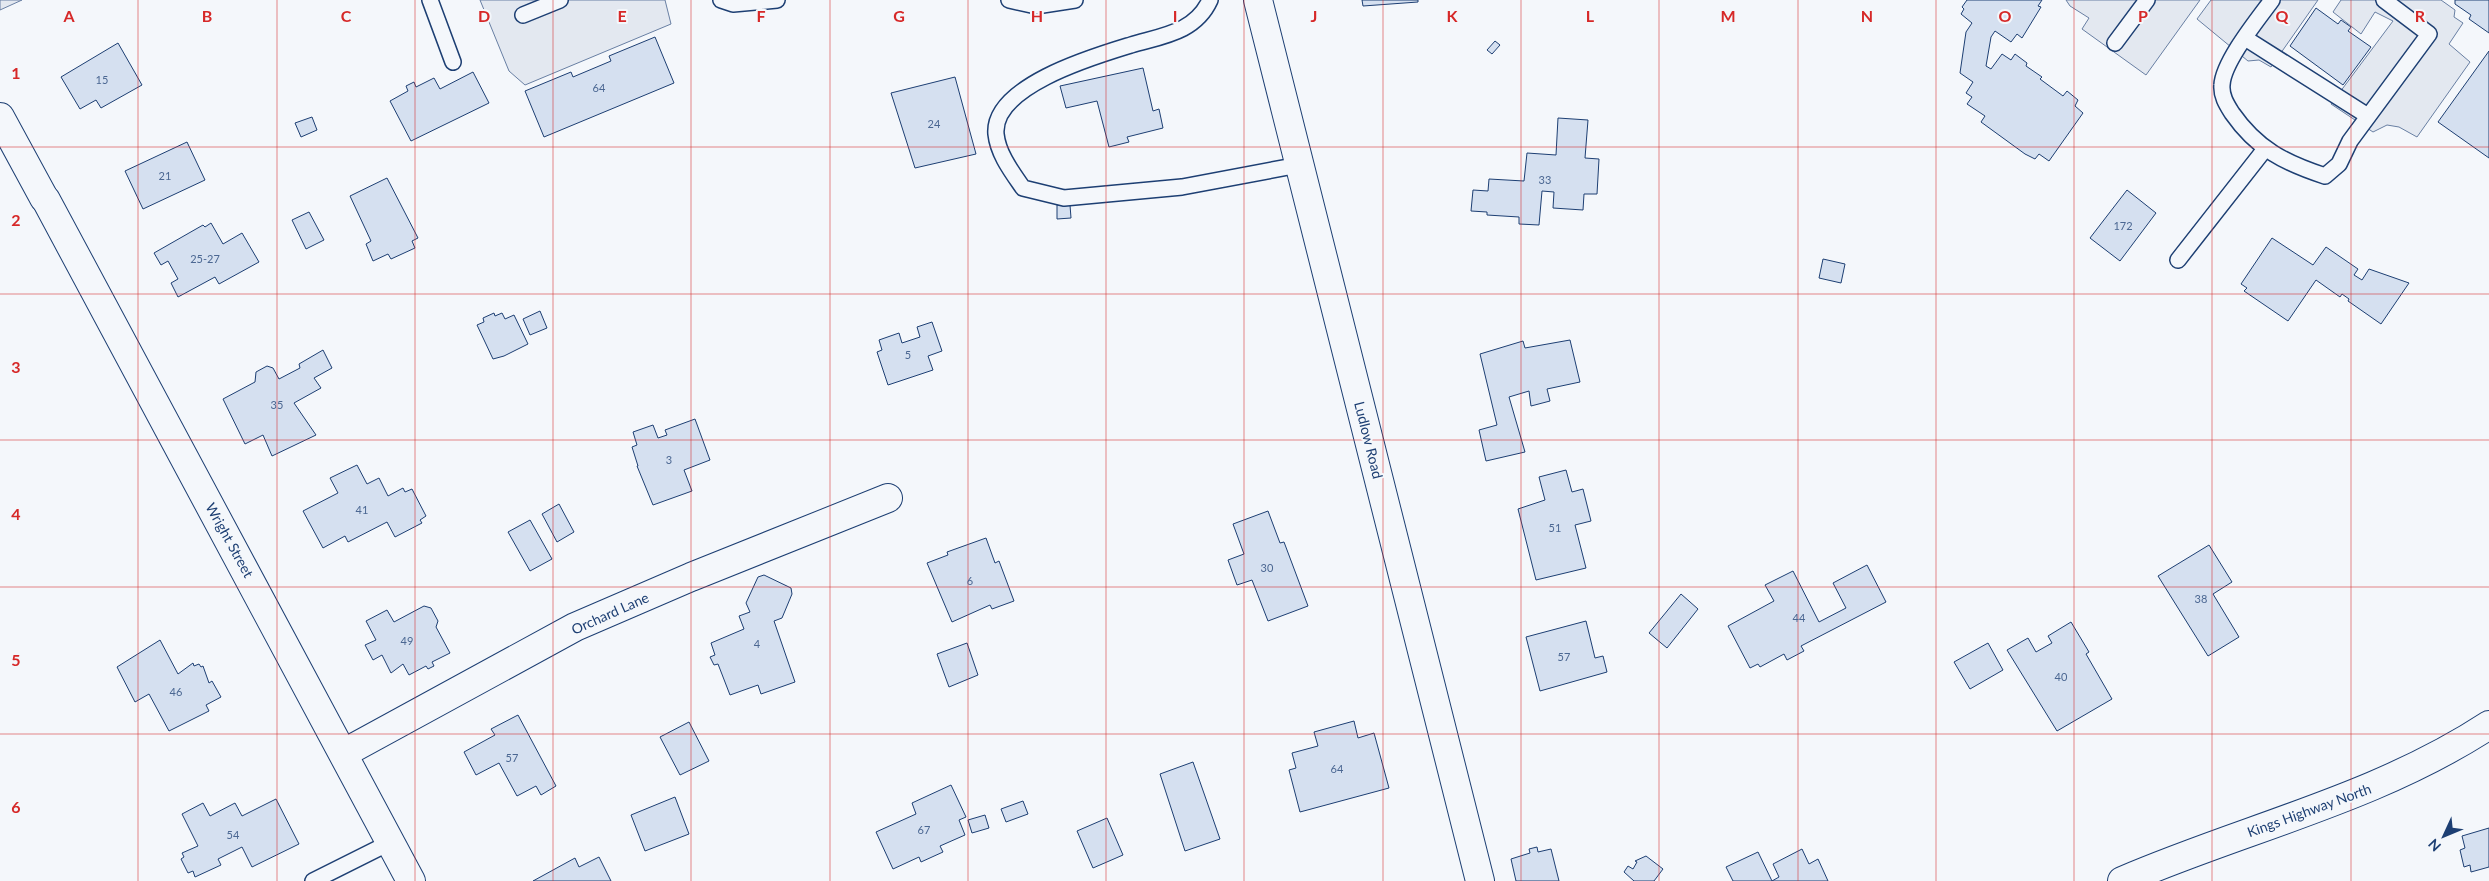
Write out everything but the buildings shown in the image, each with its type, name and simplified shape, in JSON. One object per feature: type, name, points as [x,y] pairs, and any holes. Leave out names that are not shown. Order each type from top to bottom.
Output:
[{"type":"street","name":"Ludlow Road","points":[[1258,0],[1480,881]]},
{"type":"street","name":"Wright Street","points":[[0,117],[344,753],[411,881]]},
{"type":"street","name":"Orchard Lane","points":[[344,753],[575,627],[691,577],[888,498]]},
{"type":"street","name":"Kings Highway North","points":[[2122,881],[2181,857],[2313,811],[2376,786],[2439,754],[2489,725]]},
{"type":"lane","points":[[430,0],[453,62]]},
{"type":"lane","points":[[523,15],[560,0]]},
{"type":"lane","points":[[721,0],[733,4],[777,0]]},
{"type":"lane","points":[[1009,0],[1036,6],[1075,0]]},
{"type":"lane","points":[[1210,0],[1206,9],[1189,25],[1168,36],[1132,45],[1061,69],[1022,90],[1002,110],[996,133],[1007,166],[1023,188],[1064,198],[1182,187],[1299,165]]},
{"type":"lane","points":[[2115,43],[2147,0]]},
{"type":"lane","points":[[2272,0],[2245,38],[2225,73],[2221,86],[2225,102],[2243,129],[2265,149],[2297,166],[2325,176],[2339,164],[2350,141],[2430,34],[2384,0]]},
{"type":"lane","points":[[2245,38],[2368,116]]},
{"type":"lane","points":[[2178,260],[2265,149]]},
{"type":"lane","points":[[313,881],[391,842]]},
{"type":"shaded area","points":[[0,0],[22,0],[0,10]]},
{"type":"shaded area","points":[[480,0],[665,0],[671,24],[525,85],[509,71]]},
{"type":"shaded area","points":[[2066,0],[2200,0],[2146,75],[2082,29],[2089,18],[2070,6]]},
{"type":"shaded area","points":[[2211,0],[2318,0],[2271,67],[2259,60],[2248,61],[2197,19]]},
{"type":"shaded area","points":[[2341,0],[2441,0],[2455,10],[2454,17],[2463,23],[2449,44],[2470,62],[2417,137],[2399,127],[2387,125],[2373,132],[2331,104],[2393,21],[2375,12],[2361,34],[2333,12]]}]
